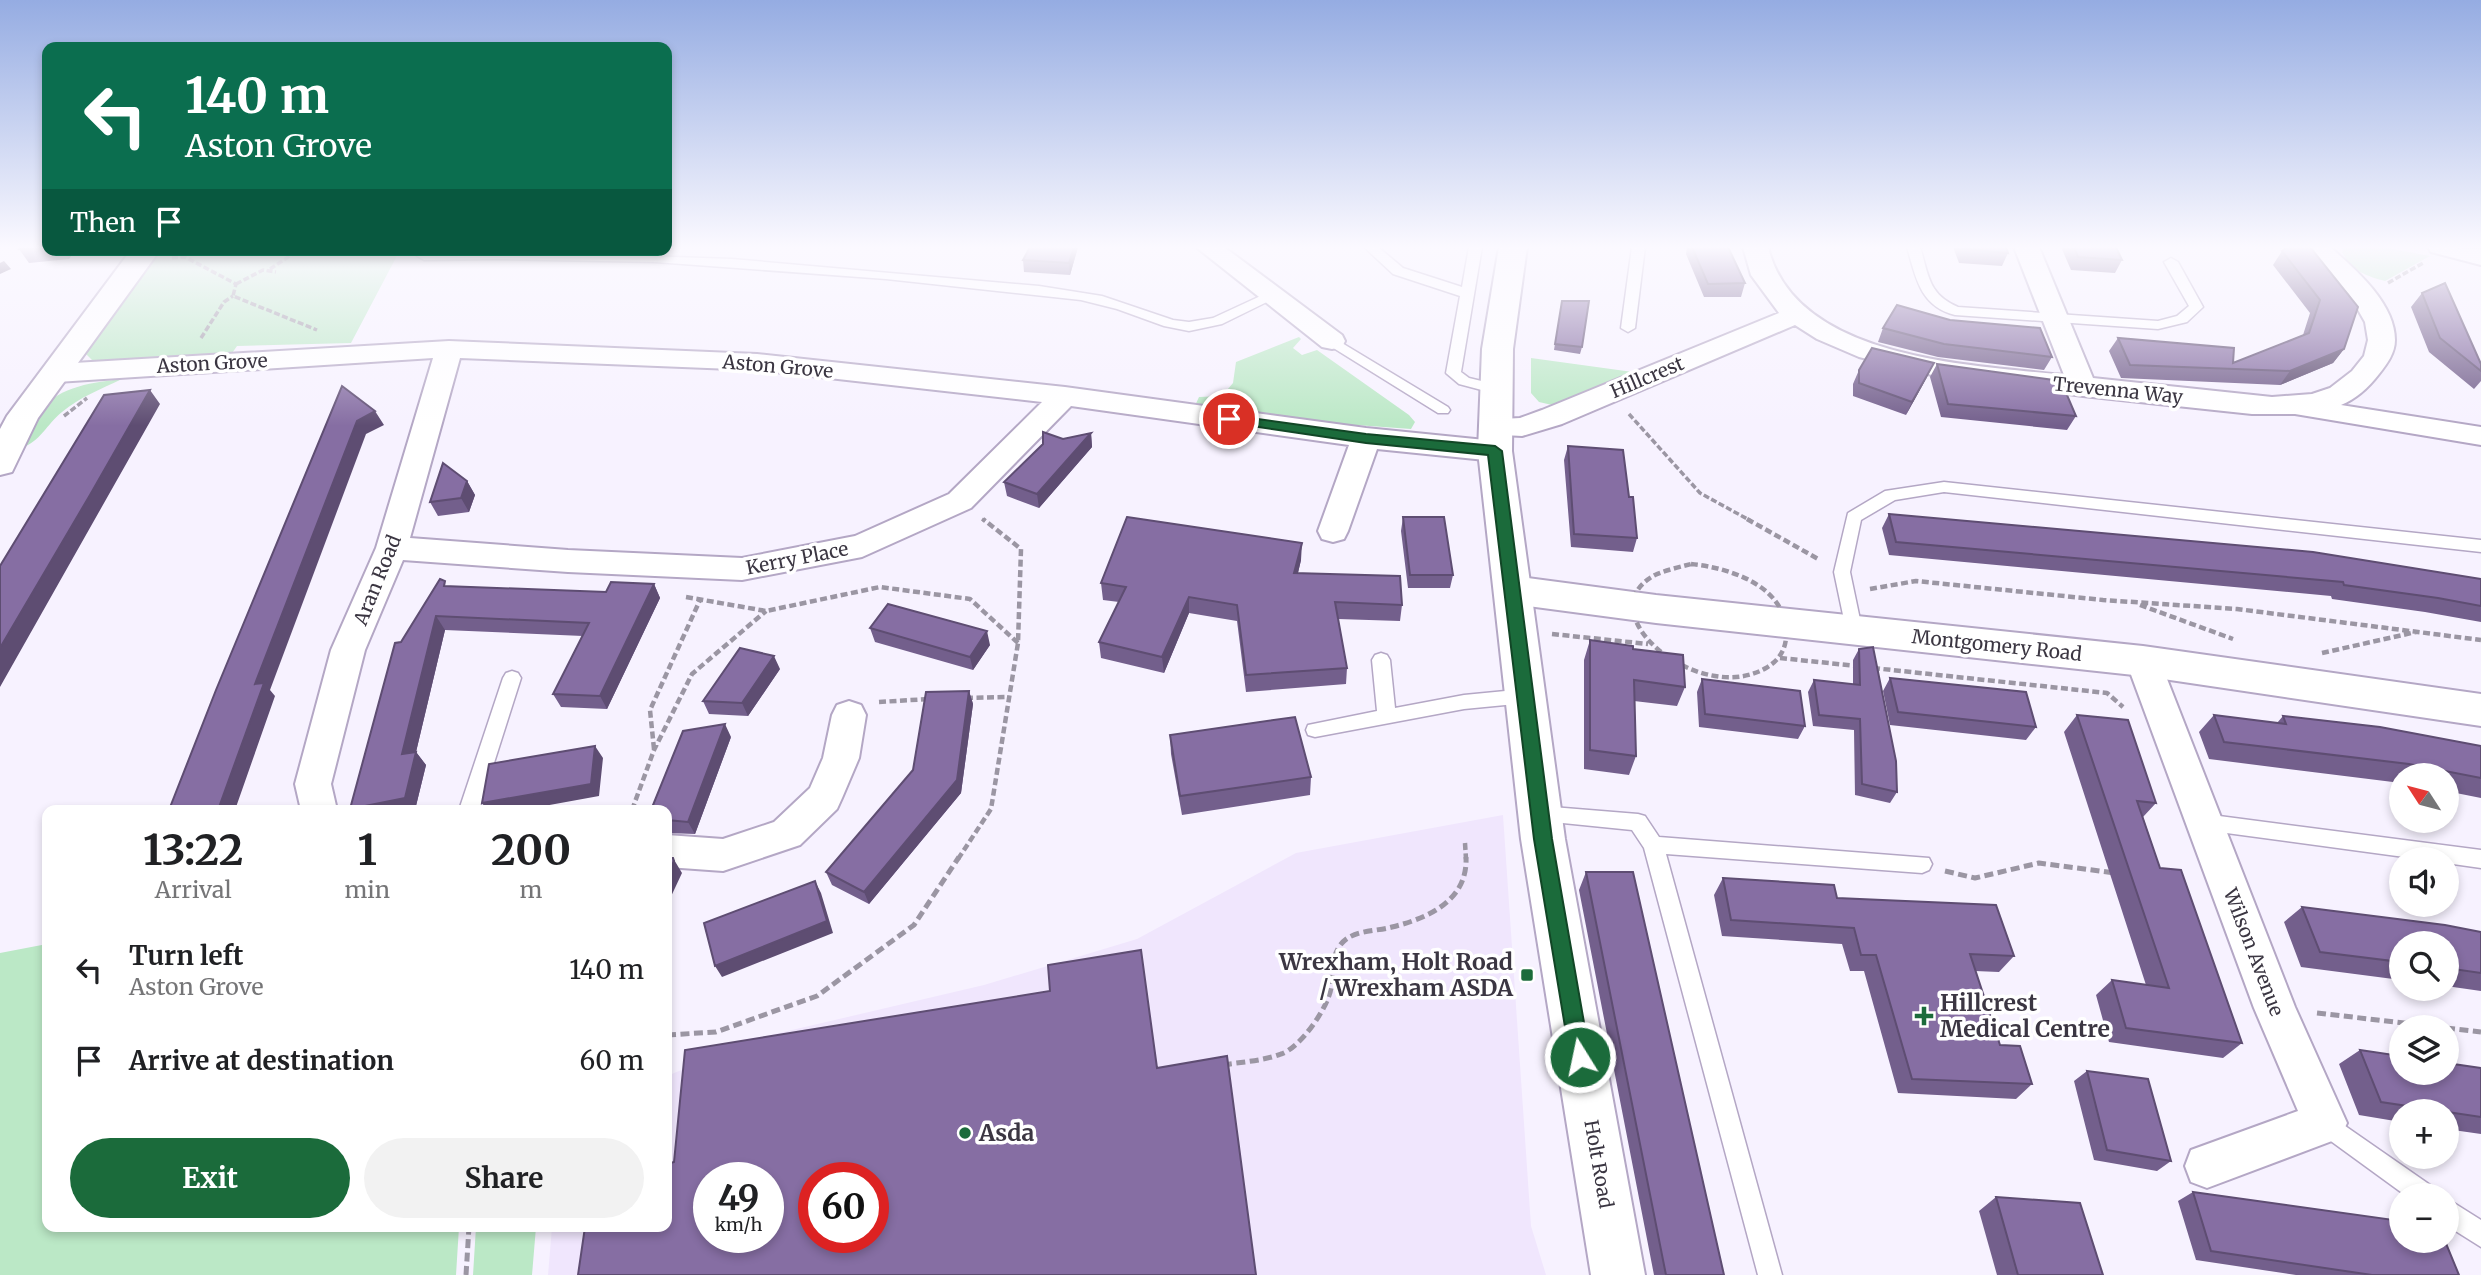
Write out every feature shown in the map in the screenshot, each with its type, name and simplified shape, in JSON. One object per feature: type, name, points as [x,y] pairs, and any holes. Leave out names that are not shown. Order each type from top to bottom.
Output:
[{"type":"street","points":[[0,464],[23,416],[113,306]]},
{"type":"street","points":[[1286,306],[1332,341]]},
{"type":"street","name":"Holt Road","points":[[1500,306],[1493,388],[1494,439],[1539,814],[1618,1275]]},
{"type":"street","name":"Trevenna Way","points":[[1788,306],[1797,315],[1845,342],[1900,360],[1936,368],[2083,387],[2290,406],[2333,399],[2373,366],[2383,347],[2382,328],[2369,306]]},
{"type":"street","points":[[2051,306],[2083,387]]},
{"type":"street","name":"Hillcrest","points":[[1494,439],[1797,315]]},
{"type":"street","name":"Aston Grove","points":[[57,373],[449,349],[757,362],[1065,396],[1366,438],[1494,439]]},
{"type":"street","name":"Aran Road","points":[[318,805],[313,784],[348,650],[393,548],[449,349]]},
{"type":"street","name":"Kerry Place","points":[[393,548],[568,561],[742,569],[862,545],[960,501],[1065,396]]},
{"type":"street","points":[[2290,406],[2481,436]]},
{"type":"street","points":[[1333,531],[1366,438]]},
{"type":"street","name":"Montgomery Road","points":[[1515,610],[1850,612],[2143,661],[2481,710]]},
{"type":"street","name":"Wilson Avenue","points":[[2143,661],[2275,1008],[2325,1124]]},
{"type":"street","points":[[672,851],[723,855],[787,834],[824,798],[841,758],[849,715]]},
{"type":"street","points":[[2207,1166],[2325,1124]]},
{"type":"lane","points":[[1126,306],[1182,326],[1199,326],[1248,306]]},
{"type":"lane","points":[[1464,306],[1453,373],[1464,381],[1493,388]]},
{"type":"lane","points":[[1628,328],[1631,306]]},
{"type":"lane","points":[[1945,306],[1955,311],[2158,325],[2182,319],[2196,306]]},
{"type":"lane","points":[[1332,341],[1443,410]]},
{"type":"lane","points":[[1850,612],[1842,572],[1854,517],[1891,495],[1944,487],[2481,546]]},
{"type":"lane","points":[[1381,660],[1387,717]]},
{"type":"lane","points":[[472,805],[512,678]]},
{"type":"lane","points":[[1315,730],[1464,702],[1526,696]]},
{"type":"lane","points":[[1539,814],[1637,822],[1653,845],[1770,1275]]},
{"type":"lane","points":[[2204,822],[2481,859]]},
{"type":"lane","points":[[1653,845],[1922,864]]},
{"type":"lane","points":[[2325,1124],[2408,1183]]},
{"type":"lane","points":[[2459,1219],[2481,1235]]},
{"type":"path","points":[[196,344],[220,306]]},
{"type":"path","points":[[258,306],[324,334],[330,339],[329,356]]},
{"type":"path","points":[[1610,392],[1700,493],[1842,572]]},
{"type":"path","points":[[672,1035],[716,1032],[817,996],[914,925],[991,809],[1018,643],[1021,549],[960,501]]},
{"type":"path","points":[[1850,612],[1916,581],[2132,602],[2237,609],[2481,640]]},
{"type":"path","points":[[673,594],[766,611],[880,587],[971,599],[1018,643]]},
{"type":"path","points":[[654,750],[650,710],[700,600]]},
{"type":"path","points":[[2132,602],[2237,641]]},
{"type":"path","points":[[1515,610],[1649,644],[1681,667],[1720,677],[1749,675],[1762,671],[1780,658]]},
{"type":"path","points":[[634,805],[654,750],[692,674],[766,611]]},
{"type":"path","points":[[2315,654],[2419,631]]},
{"type":"path","points":[[957,698],[1008,696]]},
{"type":"path","points":[[849,715],[880,701],[931,699]]},
{"type":"path","points":[[1220,1065],[1283,1054],[1317,1022],[1331,990],[1332,967],[1339,946],[1354,934],[1394,928],[1438,910],[1460,890],[1466,865],[1465,843]]},
{"type":"path","points":[[1922,864],[1975,878],[2039,863],[2121,874]]},
{"type":"path","points":[[2275,1008],[2389,1021]]},
{"type":"path","points":[[2459,1029],[2481,1032]]},
{"type":"path","points":[[466,1275],[469,1232]]},
{"type":"shaded area","points":[[1503,815],[1531,1226],[1546,1275],[548,1275],[552,1232],[672,1232],[672,1074],[758,1038],[984,985],[1137,939],[1296,853]]},
{"type":"green space","points":[[115,306],[370,306],[351,343],[237,346],[230,356],[104,363],[93,361],[85,353]]},
{"type":"green space","points":[[1299,337],[1301,339],[1293,348],[1302,355],[1317,350],[1409,415],[1415,422],[1411,429],[1356,425],[1350,436],[1192,412],[1199,397],[1222,396],[1233,383],[1236,362]]},
{"type":"green space","points":[[1531,358],[1640,373],[1552,405],[1539,402],[1531,393]]},
{"type":"green space","points":[[122,379],[69,407],[33,442],[21,448],[39,414],[58,395],[78,387]]},
{"type":"green space","points":[[42,945],[42,1232],[459,1232],[456,1275],[0,1275],[0,953]]},
{"type":"green space","points":[[476,1232],[536,1232],[532,1275],[473,1275]]},
{"type":"building","points":[[1561,306],[1588,306],[1582,347],[1555,344]]},
{"type":"building","points":[[1896,306],[1902,306],[1950,320],[2040,328],[2052,357],[1944,344],[1883,328]]},
{"type":"building","points":[[2318,306],[2358,307],[2344,349],[2290,371],[2130,365],[2118,338],[2234,348],[2233,363],[2309,333]]},
{"type":"building","points":[[2427,306],[2455,306],[2481,364],[2481,371],[2440,338]]},
{"type":"building","points":[[1872,348],[1934,363],[1912,402],[1859,383],[1859,370]]},
{"type":"building","points":[[1937,364],[2061,381],[2076,416],[1948,404]]},
{"type":"building","points":[[342,386],[375,411],[357,421],[255,684],[264,683],[220,805],[171,805]]},
{"type":"building","points":[[150,390],[0,648],[0,566],[104,395]]},
{"type":"building","points":[[1043,432],[1063,439],[1091,433],[1037,494],[1004,482],[1043,444]]},
{"type":"building","points":[[1568,446],[1623,450],[1629,497],[1633,497],[1637,538],[1574,534]]},
{"type":"building","points":[[443,463],[467,481],[461,498],[430,502]]},
{"type":"building","points":[[1889,514],[2313,552],[2481,579],[2481,606],[2344,585],[2343,582],[1896,542]]},
{"type":"building","points":[[1127,517],[1302,543],[1294,573],[1400,576],[1402,605],[1335,602],[1347,668],[1246,675],[1237,605],[1189,597],[1162,657],[1099,642],[1126,587],[1101,583]]},
{"type":"building","points":[[1403,517],[1444,517],[1453,575],[1410,575]]},
{"type":"building","points":[[440,579],[445,581],[444,586],[606,592],[611,582],[654,584],[600,696],[553,694],[589,623],[436,616],[402,754],[416,752],[405,798],[370,805],[351,805],[395,643],[401,642]]},
{"type":"building","points":[[888,604],[987,631],[970,657],[870,628]]},
{"type":"building","points":[[1590,640],[1683,655],[1685,687],[1634,680],[1636,756],[1590,750]]},
{"type":"building","points":[[1873,647],[1896,761],[1897,792],[1862,784],[1860,719],[1819,715],[1814,680],[1860,685],[1859,649]]},
{"type":"building","points":[[740,648],[774,656],[742,703],[703,701]]},
{"type":"building","points":[[1890,678],[2026,692],[2036,727],[1898,712]]},
{"type":"building","points":[[1702,679],[1800,691],[1805,726],[1705,714]]},
{"type":"building","points":[[969,691],[957,780],[864,892],[826,872],[913,770],[926,692]]},
{"type":"building","points":[[2077,715],[2128,720],[2156,803],[2137,801],[2160,868],[2181,870],[2242,1043],[2126,1028],[2112,980],[2169,988]]},
{"type":"building","points":[[2214,715],[2286,724],[2283,716],[2380,727],[2481,746],[2481,778],[2459,774],[2459,763],[2401,763],[2224,742]]},
{"type":"building","points":[[1295,717],[1311,777],[1180,796],[1170,735]]},
{"type":"building","points":[[725,724],[688,822],[672,820],[672,805],[653,805],[683,731]]},
{"type":"building","points":[[595,746],[591,784],[482,803],[489,764]]},
{"type":"building","points":[[1586,872],[1633,872],[1724,1275],[1666,1275]]},
{"type":"building","points":[[1723,878],[1834,885],[1837,898],[1996,905],[2014,956],[1970,954],[2000,1045],[2020,1046],[2032,1084],[1912,1079],[1876,955],[1861,955],[1854,928],[1731,920]]},
{"type":"building","points":[[815,881],[827,921],[715,966],[704,923]]},
{"type":"building","points":[[2302,907],[2481,932],[2481,973],[2459,970],[2459,931],[2389,931],[2389,961],[2320,952]]},
{"type":"building","name":"Asda","points":[[1141,950],[1157,1068],[1227,1056],[1256,1275],[578,1275],[584,1232],[672,1232],[672,1163],[685,1050],[1050,991],[1048,965]]},
{"type":"building","points":[[2360,1050],[2389,1054],[2389,1085],[2459,1085],[2459,1065],[2481,1068],[2481,1117],[2459,1114],[2459,1099],[2389,1099],[2389,1103],[2381,1102]]},
{"type":"building","points":[[2087,1071],[2148,1079],[2171,1161],[2107,1150]]},
{"type":"building","points":[[2193,1192],[2389,1219],[2389,1253],[2450,1253],[2459,1275],[2372,1275],[2211,1251]]},
{"type":"building","points":[[1996,1197],[2080,1203],[2103,1275],[2018,1275]]},
{"type":"place","name":"Wrexham, Holt Road / Wrexham ASDA","points":[[1527,975]]},
{"type":"place","name":"Hillcrest Medical Centre","points":[[1924,1016]]},
{"type":"place","name":"Asda","points":[[965,1133]]},
{"type":"route","points":[[1229,419],[1366,438],[1495,451],[1543,839],[1580,1057]]}]
